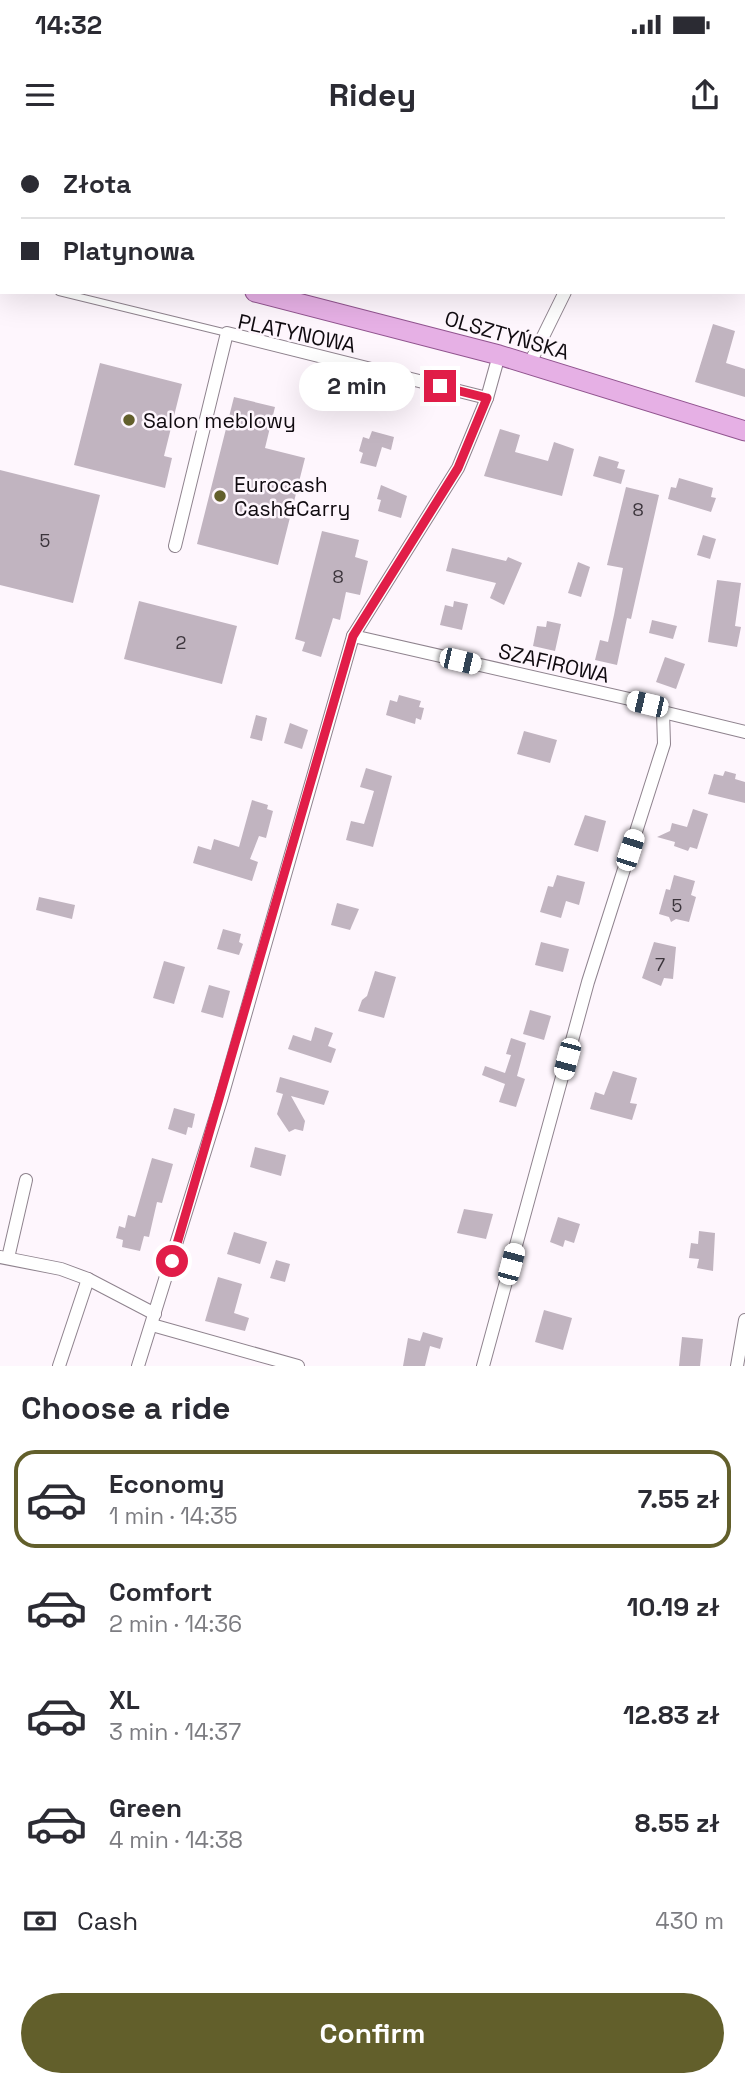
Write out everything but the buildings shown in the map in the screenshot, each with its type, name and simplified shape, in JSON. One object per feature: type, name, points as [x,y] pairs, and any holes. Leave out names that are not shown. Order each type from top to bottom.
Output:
[{"type":"main road","name":"OLSZTYŃSKA","points":[[263,294],[499,355],[745,431]]},
{"type":"street","points":[[529,365],[564,294]]},
{"type":"street","name":"PLATYNOWA","points":[[175,547],[226,333],[487,398]]},
{"type":"street","points":[[138,1366],[221,1100],[353,636],[458,468],[487,398],[499,355]]},
{"type":"street","name":"SZAFIROWA","points":[[353,636],[647,704],[663,712],[745,732]]},
{"type":"street","points":[[483,1366],[588,982],[664,744],[663,712]]},
{"type":"street","points":[[26,1180],[4,1258],[61,1269],[88,1279],[154,1320],[298,1366]]},
{"type":"street","points":[[59,1366],[88,1279]]},
{"type":"street","points":[[737,1366],[745,1320]]},
{"type":"lane","points":[[67,294],[226,333]]},
{"type":"place","name":"Salon meblowy","points":[[129,420]]},
{"type":"place","name":"Eurocash Cash&Carry","points":[[220,496]]},
{"type":"route","points":[[172,1261],[221,1100],[353,636],[458,468],[487,398],[440,386]]}]
